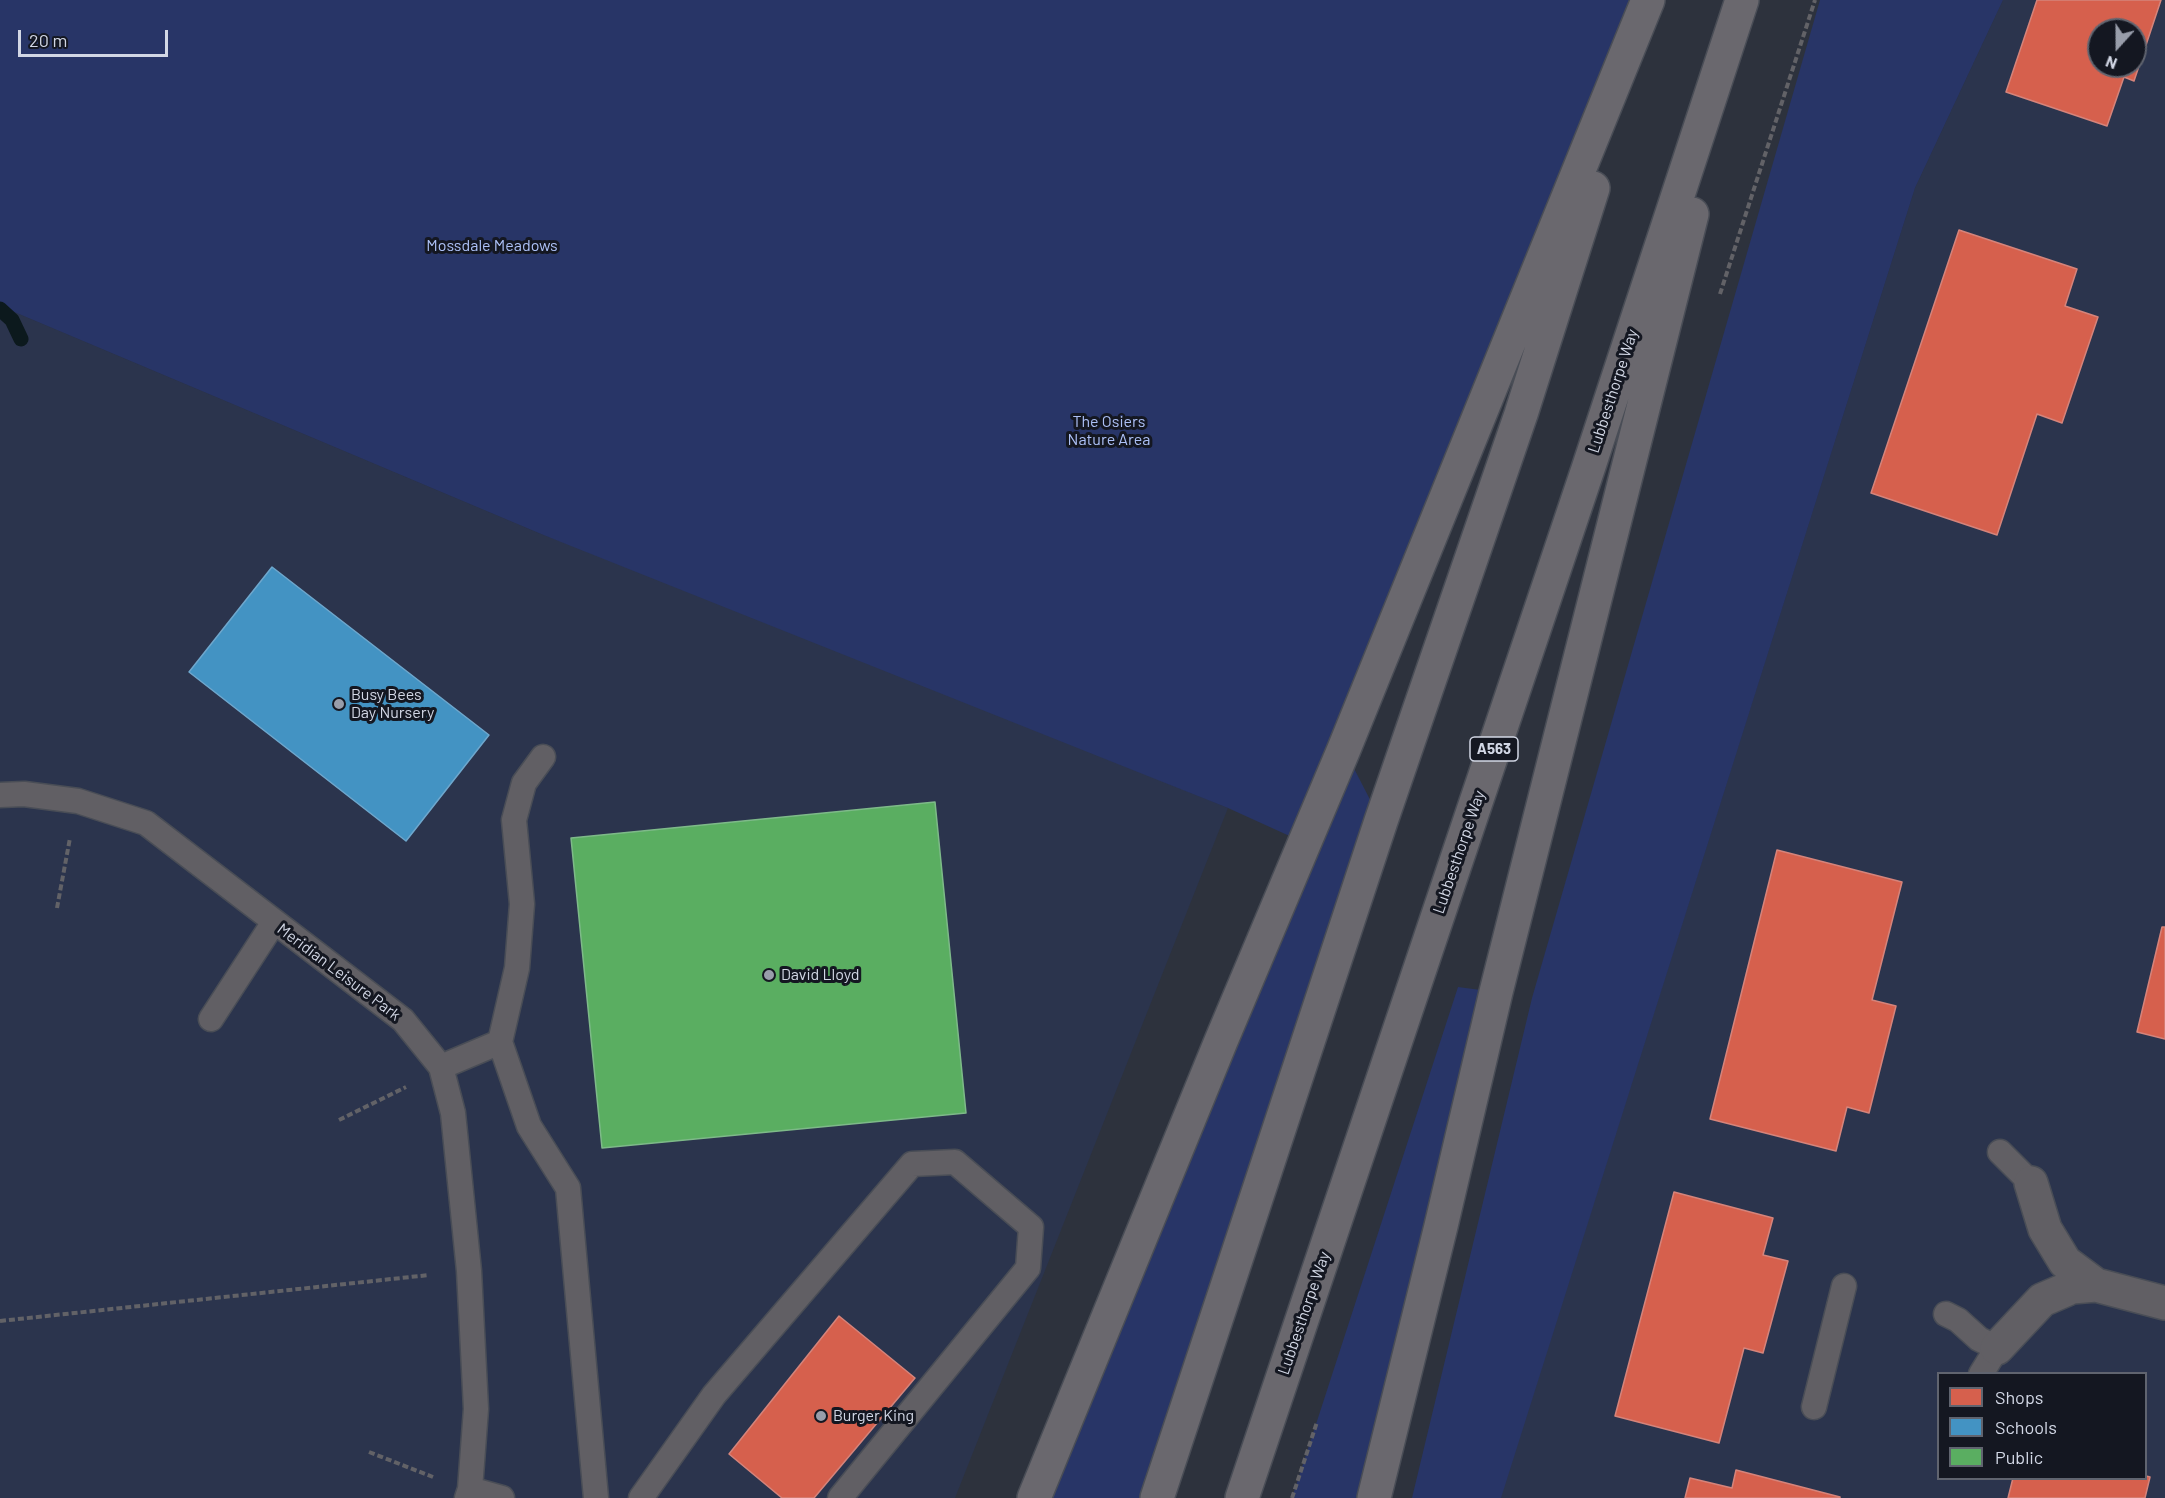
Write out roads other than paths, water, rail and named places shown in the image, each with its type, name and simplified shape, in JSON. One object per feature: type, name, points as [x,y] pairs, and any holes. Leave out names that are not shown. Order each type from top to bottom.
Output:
[{"type":"highway","points":[[1034,1498],[1221,1041],[1349,738],[1648,0]]},
{"type":"highway","points":[[1157,1498],[1381,821],[1521,414],[1653,0]]},
{"type":"highway","points":[[1374,1498],[1496,992],[1744,0]]},
{"type":"highway","name":"Lubbesthorpe Way","points":[[1242,1498],[1744,0]]},
{"type":"street","points":[[2031,1183],[2045,1228],[2065,1262],[2096,1285]]},
{"type":"street","points":[[1989,1361],[2042,1300],[2072,1287],[2096,1285],[2165,1303]]},
{"type":"lane","points":[[543,757],[524,783],[514,820],[522,904],[517,968],[500,1042],[529,1126],[568,1188],[596,1498]]},
{"type":"lane","name":"Meridian Leisure Park","points":[[0,795],[24,794],[78,801],[146,823],[404,1020],[441,1067],[453,1113],[469,1271],[476,1408],[469,1494]]},
{"type":"lane","points":[[211,1019],[274,922]]},
{"type":"lane","points":[[441,1067],[500,1042]]},
{"type":"lane","points":[[2000,1152],[2031,1183]]},
{"type":"lane","points":[[641,1498],[714,1395],[912,1164],[955,1162],[1031,1227],[1028,1268],[840,1498]]},
{"type":"lane","points":[[1814,1407],[1844,1286]]},
{"type":"lane","points":[[1946,1314],[1958,1320],[1978,1339],[1989,1361]]},
{"type":"lane","points":[[469,1494],[502,1498]]},
{"type":"waterway","points":[[0,309],[12,320],[21,339]]},
{"type":"place","name":"Busy Bees Day Nursery","points":[[339,704]]},
{"type":"place","name":"David Lloyd","points":[[769,975]]},
{"type":"place","name":"Burger King","points":[[821,1416]]},
{"type":"park label","name":"Mossdale Meadows","points":[[492,246]]},
{"type":"park label","name":"The Osiers Nature Area","points":[[1109,431]]}]
